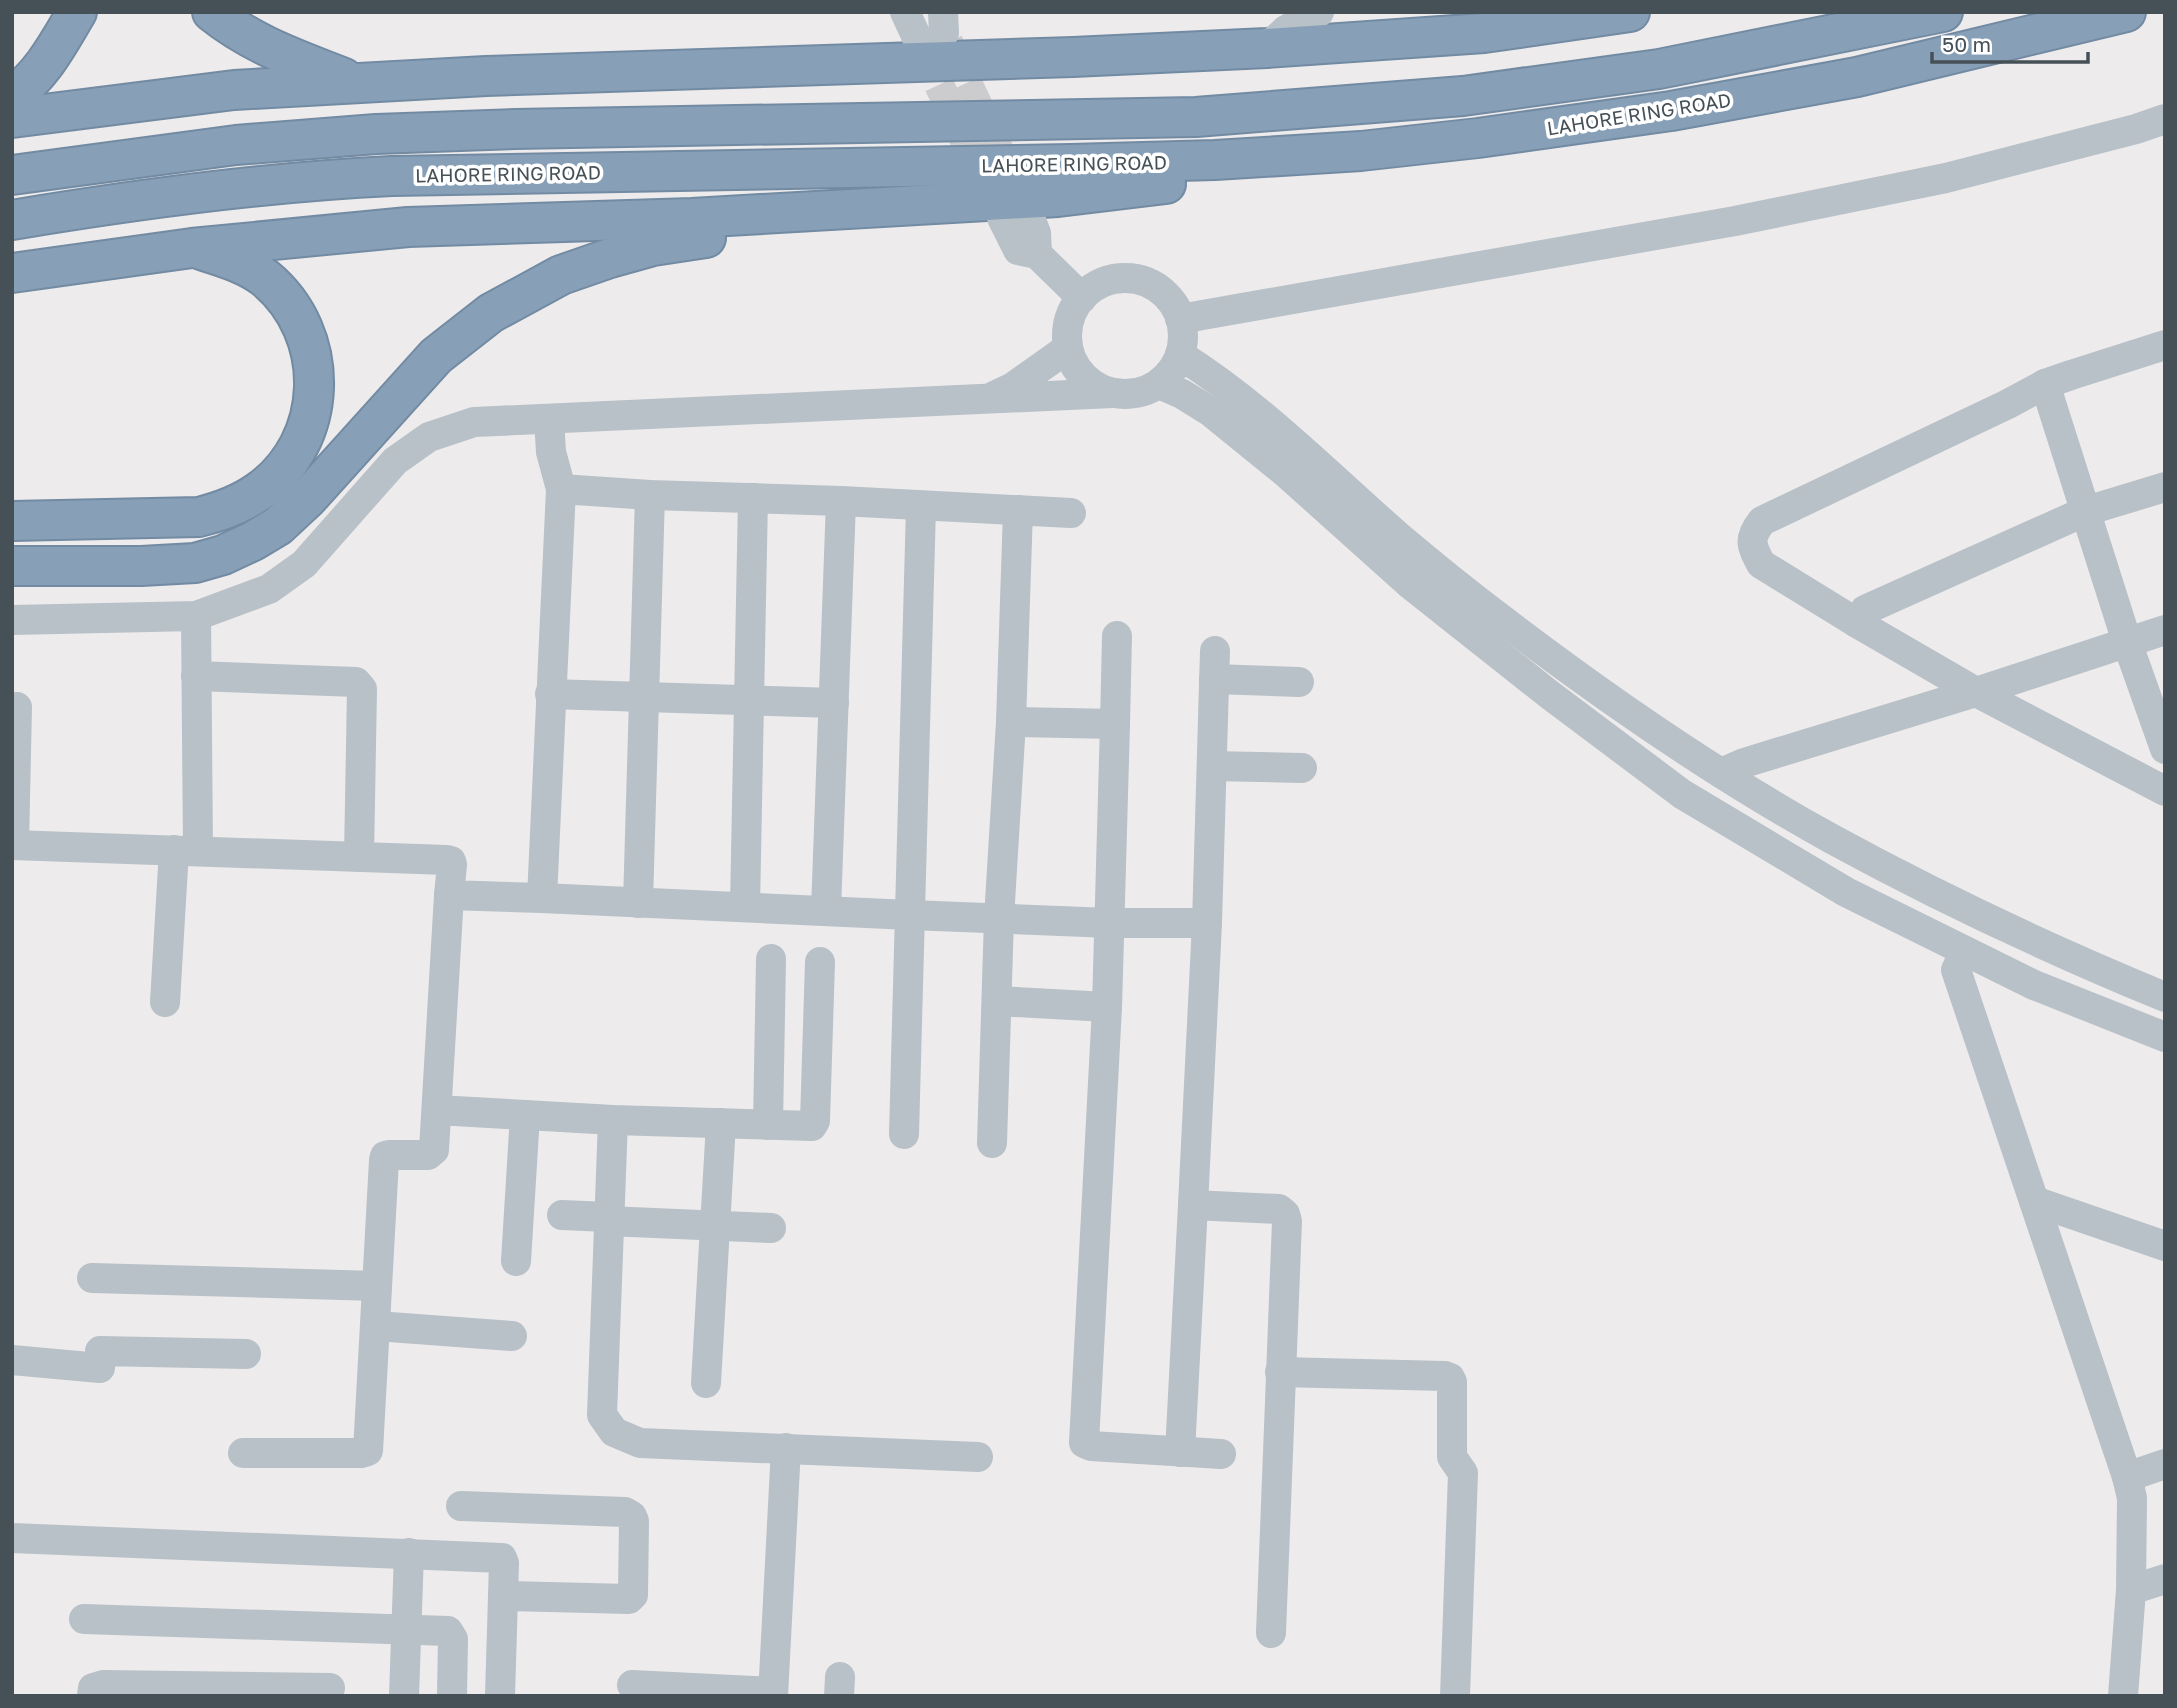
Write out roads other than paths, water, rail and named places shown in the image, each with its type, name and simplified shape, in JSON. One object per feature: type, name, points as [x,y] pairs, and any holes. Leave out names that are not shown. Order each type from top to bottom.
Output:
[{"type":"highway","points":[[12,96],[30,81],[53,53],[77,12]]},
{"type":"highway","points":[[212,12],[232,29],[267,48],[359,83]]},
{"type":"highway","points":[[12,118],[234,90],[486,76],[1267,48],[1484,33],[1630,12]]},
{"type":"highway","points":[[12,175],[236,145],[376,134],[1196,117],[1463,96],[1659,69],[1943,12]]},
{"type":"highway","name":"LAHORE RING ROAD","points":[[12,220],[253,186],[341,178],[1070,164],[1215,160],[1361,151],[1671,111],[1857,77],[2126,12]]},
{"type":"highway","points":[[12,273],[192,247],[408,228],[692,218],[1058,197],[1255,173],[1361,151]]},
{"type":"highway","points":[[12,566],[141,566],[195,563],[223,555],[253,541],[288,517],[436,356],[491,313],[561,275],[653,246],[894,205]]},
{"type":"highway","points":[[12,521],[199,517],[221,511],[257,493],[280,472],[299,447],[314,404],[315,369],[304,331],[279,292],[264,277],[229,259],[192,247]]},
{"type":"street","points":[[1267,48],[1286,30],[1319,12]]},
{"type":"street","points":[[1180,319],[1748,219],[1946,178],[2136,129],[2165,119]]},
{"type":"street","points":[[1015,216],[1036,233],[1037,254],[1082,298]]},
{"type":"street","points":[[12,620],[197,616],[269,589],[304,564],[395,461],[429,437],[474,422],[1142,392],[1159,384],[1172,371],[1180,355],[1183,331],[1172,303],[1160,290],[1144,282],[1126,279],[1109,281],[1093,289],[1082,298],[1069,321],[1068,348],[1074,363],[1084,377],[1097,387],[1113,393]]},
{"type":"street","points":[[2163,788],[1976,692],[1761,564],[1752,548],[1752,534],[1762,521],[2045,384],[2165,345]]},
{"type":"street","points":[[988,400],[1013,387],[1068,348]]},
{"type":"street","points":[[1180,355],[1237,394],[1399,536],[1494,614],[1622,708],[1721,773],[1831,839],[1938,894],[2118,978],[2165,997]]},
{"type":"street","points":[[1159,384],[1211,412],[1286,472],[1411,585],[1550,695],[1682,794],[1846,892],[2034,985],[2165,1037]]},
{"type":"street","points":[[2045,384],[2127,642],[2165,749]]},
{"type":"street","points":[[542,898],[561,488],[551,452],[549,419]]},
{"type":"street","points":[[1857,623],[1865,610],[2086,511],[2165,486]]},
{"type":"street","points":[[561,488],[650,495],[841,501],[1071,513]]},
{"type":"street","points":[[638,903],[650,495]]},
{"type":"street","points":[[745,907],[753,498]]},
{"type":"street","points":[[825,910],[841,501]]},
{"type":"street","points":[[904,1133],[921,506]]},
{"type":"street","points":[[992,1143],[999,918],[1011,722],[1018,510]]},
{"type":"street","points":[[165,1002],[186,850],[197,676],[197,616]]},
{"type":"street","points":[[1721,773],[1744,763],[1976,692],[2165,630]]},
{"type":"street","points":[[1117,636],[1107,1007],[1084,1443],[1091,1446],[1221,1454]]},
{"type":"street","points":[[1180,1452],[1207,923],[1214,665],[1299,682]]},
{"type":"street","points":[[197,676],[356,682],[360,685],[359,857]]},
{"type":"street","points":[[550,694],[834,703]]},
{"type":"street","points":[[17,707],[13,845],[451,861],[437,1110],[432,1154],[385,1156],[368,1451],[243,1453]]},
{"type":"street","points":[[1011,722],[1115,724]]},
{"type":"street","points":[[1212,766],[1302,768]]},
{"type":"street","points":[[449,895],[1110,923],[1207,923]]},
{"type":"street","points":[[1965,951],[1956,970],[2127,1477],[2132,1499],[2131,1590],[2123,1696]]},
{"type":"street","points":[[768,1125],[771,959]]},
{"type":"street","points":[[437,1110],[613,1120],[812,1126],[816,1121],[820,962]]},
{"type":"street","points":[[2104,1013],[2118,978]]},
{"type":"street","points":[[997,1001],[1107,1007]]},
{"type":"street","points":[[516,1261],[525,1115]]},
{"type":"street","points":[[613,1120],[602,1415],[614,1432],[640,1443],[978,1457]]},
{"type":"street","points":[[706,1383],[721,1124]]},
{"type":"street","points":[[2034,1201],[2165,1246]]},
{"type":"street","points":[[1193,1205],[1279,1209],[1285,1213],[1287,1221],[1271,1633]]},
{"type":"street","points":[[562,1215],[771,1228]]},
{"type":"street","points":[[92,1278],[377,1286]]},
{"type":"street","points":[[376,1326],[512,1336]]},
{"type":"street","points":[[12,1360],[100,1368],[100,1351],[246,1354]]},
{"type":"street","points":[[1280,1372],[1445,1376],[1452,1382],[1452,1457],[1463,1473],[1455,1696]]},
{"type":"street","points":[[632,1685],[773,1694],[786,1448]]},
{"type":"street","points":[[2127,1477],[2165,1464]]},
{"type":"street","points":[[461,1506],[625,1512],[632,1516],[632,1598],[503,1597]]},
{"type":"street","points":[[12,1538],[502,1558],[500,1696]]},
{"type":"street","points":[[404,1696],[409,1553]]},
{"type":"street","points":[[2131,1590],[2165,1579]]},
{"type":"street","points":[[85,1619],[448,1631],[453,1639],[452,1696]]},
{"type":"street","points":[[92,1696],[93,1688],[103,1685],[330,1688]]},
{"type":"tunnel","points":[[948,42],[1013,181]]},
{"type":"tunnel","points":[[920,44],[985,183]]}]
